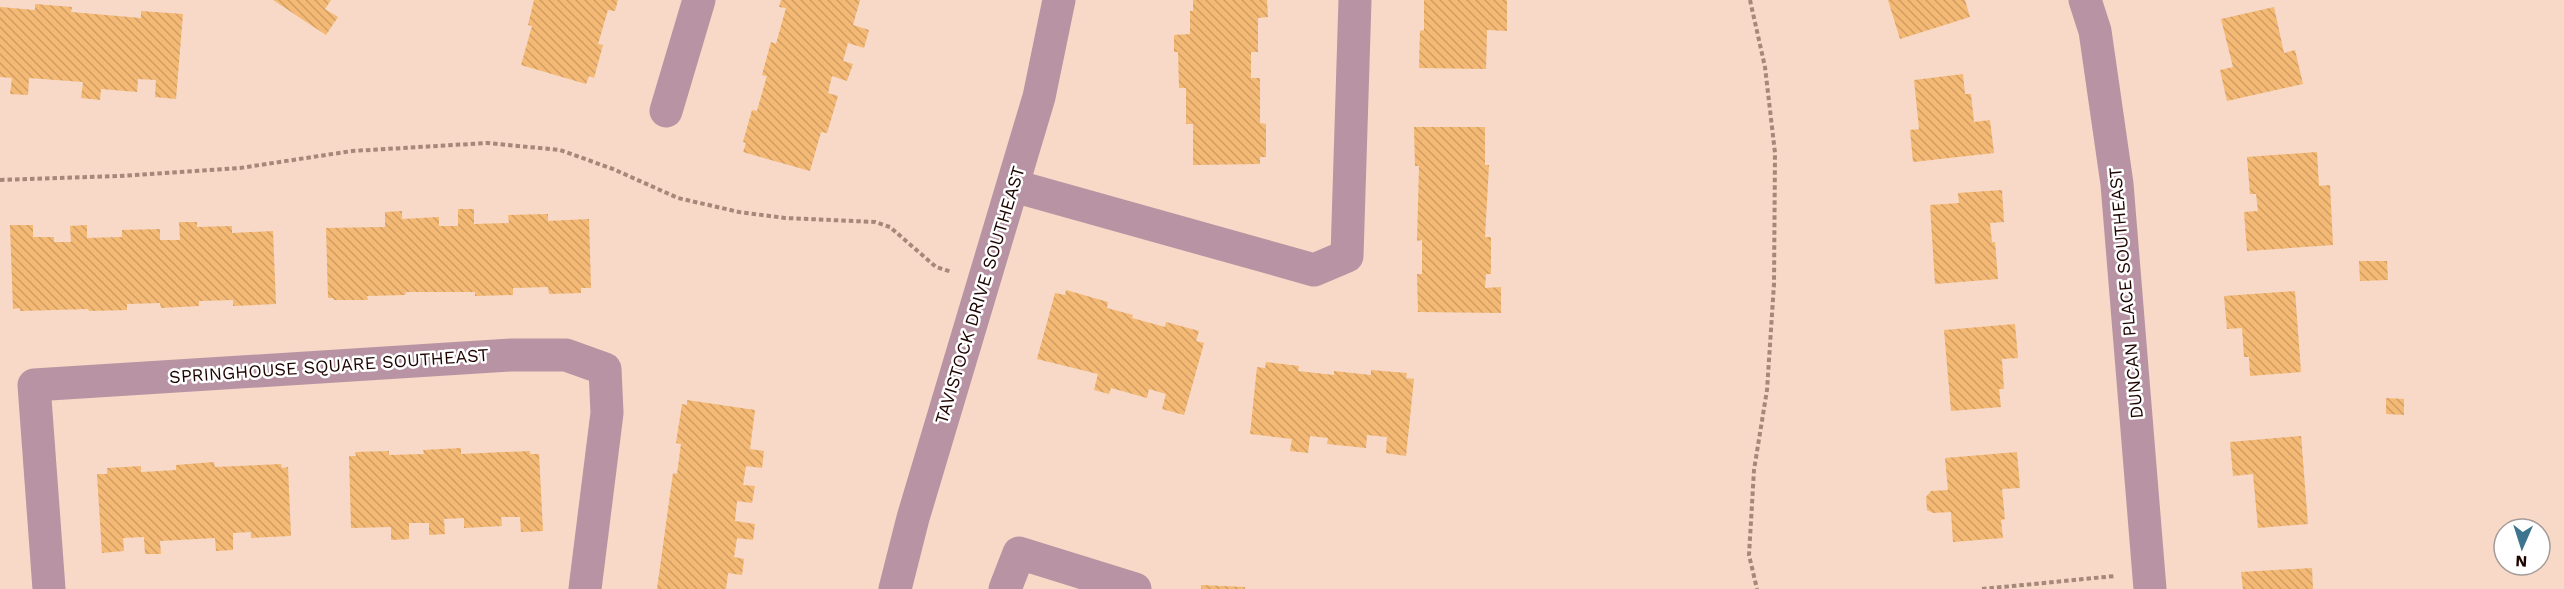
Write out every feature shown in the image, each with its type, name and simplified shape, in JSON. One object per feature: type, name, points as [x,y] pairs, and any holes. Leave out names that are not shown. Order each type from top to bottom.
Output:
[{"type":"street","points":[[666,111],[699,0]]},
{"type":"street","name":"TAVISTOCK DRIVE SOUTHEAST","points":[[895,589],[913,518],[1039,97],[1059,0]]},
{"type":"street","points":[[1014,186],[1314,270],[1347,256],[1355,0]]},
{"type":"street","name":"DUNCAN PLACE SOUTHEAST","points":[[2085,0],[2095,32],[2118,184],[2149,581]]},
{"type":"street","name":"SPRINGHOUSE SQUARE SOUTHEAST","points":[[49,589],[34,385],[511,355],[566,355],[605,369],[607,413],[585,589]]},
{"type":"street","points":[[1005,589],[1019,553],[1135,589]]},
{"type":"path","points":[[1750,0],[1765,67],[1775,153],[1773,296],[1767,390],[1754,470],[1749,555],[1757,589]]},
{"type":"path","points":[[0,180],[119,176],[240,168],[363,150],[487,143],[560,150],[614,169],[678,198],[739,212],[785,218],[875,222],[890,227],[936,267],[984,281]]},
{"type":"path","points":[[1982,589],[2149,581]]},
{"type":"building","points":[[273,0],[331,0],[325,9],[338,17],[326,35]]},
{"type":"building","points":[[534,0],[618,0],[615,11],[608,10],[598,44],[603,45],[594,78],[589,76],[586,84],[521,65],[532,26],[528,25]]},
{"type":"building","points":[[781,0],[860,0],[853,25],[869,30],[864,48],[848,43],[843,61],[853,64],[847,81],[832,76],[828,93],[838,96],[827,133],[821,132],[810,171],[743,152],[746,143],[743,142],[752,110],[757,111],[767,76],[762,75],[771,42],[776,44],[786,8],[779,7]]},
{"type":"building","points":[[1193,0],[1267,0],[1268,17],[1258,18],[1258,52],[1251,52],[1251,78],[1260,78],[1260,123],[1266,124],[1266,157],[1260,157],[1260,164],[1193,165],[1193,124],[1186,124],[1186,88],[1179,88],[1178,52],[1174,52],[1174,35],[1190,34],[1190,11],[1193,11]]},
{"type":"building","points":[[1424,0],[1507,0],[1507,31],[1487,30],[1486,69],[1419,68],[1420,31],[1424,30]]},
{"type":"building","points":[[1888,0],[1965,0],[1970,17],[1900,39]]},
{"type":"building","points":[[35,4],[72,7],[71,12],[141,18],[141,11],[183,14],[176,99],[155,97],[156,80],[138,79],[137,92],[101,89],[100,100],[81,98],[83,82],[29,78],[28,95],[10,94],[12,78],[0,77],[0,7],[35,10]]},
{"type":"building","points":[[2274,7],[2284,53],[2295,50],[2303,84],[2227,101],[2220,70],[2233,67],[2221,19]]},
{"type":"building","points":[[1963,74],[1965,94],[1971,94],[1974,122],[1990,120],[1994,153],[1913,162],[1910,130],[1919,129],[1914,80]]},
{"type":"building","points":[[1414,127],[1485,127],[1485,165],[1489,165],[1485,237],[1491,237],[1491,274],[1486,274],[1485,288],[1501,287],[1501,313],[1418,312],[1417,274],[1422,274],[1422,240],[1417,241],[1419,166],[1415,166]]},
{"type":"building","points":[[2317,152],[2319,186],[2330,185],[2333,245],[2247,251],[2244,212],[2258,211],[2256,194],[2250,194],[2247,157]]},
{"type":"building","points":[[2002,190],[2004,222],[1990,223],[1992,242],[1995,242],[1998,279],[1935,284],[1930,205],[1959,203],[1958,193]]},
{"type":"building","points":[[458,209],[474,209],[474,224],[509,223],[508,215],[548,214],[548,221],[589,219],[591,288],[581,288],[581,293],[549,294],[548,287],[513,288],[513,295],[475,296],[475,292],[406,292],[405,295],[367,296],[368,300],[328,298],[326,228],[385,227],[385,212],[402,211],[402,219],[439,217],[439,226],[458,226]]},
{"type":"building","points":[[179,222],[197,222],[197,227],[232,226],[232,233],[273,231],[276,304],[233,306],[233,300],[199,301],[199,306],[161,308],[160,303],[127,304],[127,310],[20,311],[20,308],[13,309],[10,225],[33,225],[33,237],[54,237],[54,242],[71,242],[70,226],[87,225],[87,238],[122,237],[122,230],[160,229],[160,240],[180,240]]},
{"type":"building","points":[[2359,261],[2387,261],[2388,280],[2360,281]]},
{"type":"building","points":[[1066,290],[1108,302],[1107,308],[1133,315],[1132,318],[1165,327],[1166,322],[1199,331],[1196,341],[1204,343],[1184,415],[1162,409],[1166,394],[1149,389],[1147,398],[1111,388],[1109,394],[1094,390],[1098,374],[1037,359],[1055,293],[1065,295]]},
{"type":"building","points":[[2295,291],[2301,372],[2250,376],[2249,357],[2244,357],[2242,328],[2227,329],[2224,296]]},
{"type":"building","points":[[2015,324],[2018,358],[2002,359],[2004,389],[1999,389],[2001,407],[1951,411],[1944,330]]},
{"type":"building","points":[[1266,362],[1299,366],[1298,371],[1334,375],[1334,371],[1371,375],[1371,370],[1407,373],[1406,378],[1414,379],[1406,456],[1386,453],[1387,437],[1367,435],[1366,448],[1327,444],[1328,438],[1310,436],[1308,453],[1290,451],[1292,439],[1250,434],[1257,367],[1265,368]]},
{"type":"building","points":[[2386,398],[2404,399],[2404,415],[2386,414]]},
{"type":"building","points":[[687,400],[755,410],[750,449],[764,451],[762,468],[746,466],[743,485],[755,486],[752,503],[737,501],[735,521],[755,524],[753,540],[737,538],[734,557],[744,559],[742,575],[728,573],[726,589],[657,589],[673,473],[677,474],[681,444],[676,443],[682,404],[687,405]]},
{"type":"building","points":[[2301,436],[2308,524],[2258,528],[2253,474],[2233,476],[2230,442]]},
{"type":"building","points":[[461,448],[461,454],[530,451],[530,454],[539,454],[543,531],[521,532],[520,517],[501,517],[502,526],[464,528],[464,518],[444,519],[445,534],[429,535],[429,523],[409,523],[409,539],[391,540],[391,527],[351,528],[349,456],[356,456],[355,452],[389,451],[389,455],[424,454],[423,450]]},
{"type":"building","points":[[2017,452],[2020,488],[2002,489],[2005,519],[2001,520],[2003,538],[1953,542],[1951,512],[1933,513],[1927,510],[1926,497],[1931,491],[1948,490],[1945,458]]},
{"type":"building","points":[[214,462],[215,467],[281,464],[282,468],[288,467],[291,536],[251,538],[251,532],[233,533],[233,550],[216,551],[215,538],[160,541],[161,554],[145,554],[144,537],[123,538],[124,551],[102,553],[97,474],[107,474],[107,468],[141,466],[141,472],[176,470],[176,465]]},
{"type":"building","points":[[2312,568],[2313,589],[2243,589],[2241,572]]},
{"type":"building","points":[[1201,585],[1245,587],[1245,589],[1201,589]]}]
